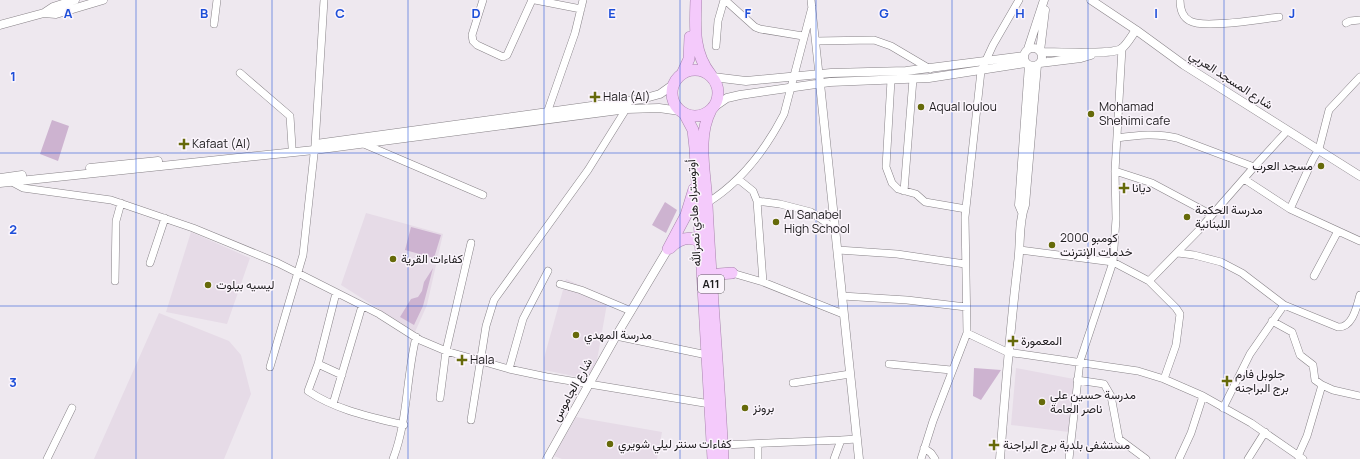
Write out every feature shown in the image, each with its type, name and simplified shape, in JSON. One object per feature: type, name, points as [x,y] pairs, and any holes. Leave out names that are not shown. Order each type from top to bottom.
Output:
[{"type":"highway","points":[[674,84],[687,66],[690,52],[689,0]]},
{"type":"highway","name":"أوتوستراد هادي نصرالله","points":[[696,0],[697,49],[704,66],[712,76],[719,92],[718,100],[706,123],[704,136],[711,283],[723,459]]},
{"type":"highway","points":[[682,74],[695,70],[704,71],[712,76]]},
{"type":"highway","name":"أوتوستراد هادي نصرالله","points":[[674,84],[673,98],[692,126],[694,135],[713,459]]},
{"type":"highway","points":[[682,112],[698,116],[713,108]]},
{"type":"highway","points":[[668,250],[688,211],[697,177]]},
{"type":"highway","points":[[668,250],[675,243],[685,239],[693,239],[700,242]]},
{"type":"highway","points":[[710,261],[732,273]]},
{"type":"highway","points":[[711,283],[719,274],[732,273]]},
{"type":"street","points":[[0,25],[44,13],[53,7],[75,0]]},
{"type":"street","points":[[44,13],[56,14],[103,0]]},
{"type":"street","points":[[214,24],[217,0]]},
{"type":"street","points":[[270,367],[303,255],[314,147],[324,0]]},
{"type":"street","points":[[483,0],[472,35],[473,41],[503,57],[507,55],[534,0],[581,9]]},
{"type":"street","points":[[547,113],[575,33],[583,0]]},
{"type":"street","points":[[716,46],[718,21],[725,0],[755,27],[803,36]]},
{"type":"street","points":[[921,459],[951,370],[967,333],[965,264],[966,209],[981,71],[984,62],[1019,0]]},
{"type":"street","points":[[1000,459],[1007,352],[1020,250],[1022,212],[1019,205],[1031,62],[1028,49],[1045,0]]},
{"type":"street","points":[[713,108],[721,101],[740,95],[820,84],[913,79],[981,71],[1031,62],[1042,58],[1040,52],[1045,0]]},
{"type":"street","name":"شارع المسجد العربي","points":[[1091,0],[1184,65],[1287,131],[1359,173]]},
{"type":"street","points":[[1180,0],[1182,14],[1188,20],[1195,23],[1209,24],[1279,17]]},
{"type":"street","points":[[707,203],[738,179],[757,157],[784,114],[812,3]]},
{"type":"street","points":[[812,3],[859,459]]},
{"type":"street","points":[[1346,23],[1360,20]]},
{"type":"street","points":[[1028,49],[1036,48],[1040,52],[1111,52],[1122,48],[1136,30]]},
{"type":"street","points":[[816,41],[874,40],[891,46],[930,69]]},
{"type":"street","points":[[1069,459],[1080,361],[1113,262],[1116,219],[1115,171],[1122,48]]},
{"type":"street","points":[[712,76],[746,81],[819,74],[930,69],[984,62],[1031,62],[1081,58],[1097,53]]},
{"type":"street","points":[[240,73],[290,116],[292,147]]},
{"type":"street","points":[[1290,209],[1319,149],[1330,110],[1360,76]]},
{"type":"street","points":[[904,191],[913,79]]},
{"type":"street","points":[[892,80],[886,167],[892,183],[898,189],[916,194],[925,202],[966,209]]},
{"type":"street","points":[[0,178],[10,180],[314,147],[656,96],[674,84]]},
{"type":"street","points":[[471,420],[479,361],[486,326],[494,300],[599,154],[627,109],[630,100]]},
{"type":"street","points":[[0,183],[10,180],[292,147],[364,144],[627,109],[654,108],[682,112]]},
{"type":"street","points":[[1149,281],[1178,253],[1287,131]]},
{"type":"street","points":[[1117,138],[1142,135],[1166,135],[1254,167]]},
{"type":"street","points":[[364,144],[483,194]]},
{"type":"street","points":[[1115,171],[1152,183],[1212,215]]},
{"type":"street","points":[[738,179],[753,191],[757,201],[763,282]]},
{"type":"street","points":[[1244,179],[1290,209],[1360,241]]},
{"type":"street","points":[[10,180],[23,188],[110,200],[121,203],[214,237],[278,263],[379,314],[416,338],[446,351],[509,369],[588,384],[710,404]]},
{"type":"street","points":[[757,201],[780,204],[811,212],[835,229]]},
{"type":"street","points":[[115,281],[116,221],[121,203]]},
{"type":"street","points":[[150,263],[165,218]]},
{"type":"street","points":[[1314,276],[1338,231]]},
{"type":"street","points":[[440,398],[446,351],[471,243]]},
{"type":"street","name":"شارع الجاموس","points":[[547,459],[588,384],[668,250]]},
{"type":"street","points":[[838,250],[904,255],[965,264]]},
{"type":"street","points":[[1020,250],[1113,262],[1149,281],[1180,314],[1176,345],[1164,379]]},
{"type":"street","points":[[1178,253],[1194,255],[1221,262],[1242,273],[1284,305],[1338,327],[1343,327],[1356,318],[1360,294]]},
{"type":"street","points":[[509,369],[523,319],[548,271]]},
{"type":"street","points":[[732,273],[763,282],[843,314]]},
{"type":"street","points":[[560,284],[580,290],[631,311]]},
{"type":"street","points":[[336,293],[318,364],[308,391],[333,404],[363,415],[404,425]]},
{"type":"street","points":[[842,296],[907,300],[966,306]]},
{"type":"street","points":[[1223,408],[1244,365],[1272,320],[1284,305]]},
{"type":"street","points":[[333,404],[362,306]]},
{"type":"street","points":[[1272,320],[1290,329],[1300,355],[1313,365],[1315,380],[1333,390],[1360,396]]},
{"type":"street","points":[[967,333],[1007,352],[1080,361],[1138,371],[1164,379],[1204,396],[1265,432],[1301,458],[1322,385]]},
{"type":"street","points":[[616,336],[707,355]]},
{"type":"street","points":[[393,459],[404,425],[410,369],[416,338]]},
{"type":"street","points":[[318,364],[342,375]]},
{"type":"street","points":[[889,364],[951,370]]},
{"type":"street","points":[[792,383],[850,374]]},
{"type":"street","points":[[1077,380],[1104,384],[1111,396],[1115,410],[1119,439],[1146,459]]},
{"type":"street","points":[[1179,459],[1204,396]]},
{"type":"street","points":[[48,459],[72,408]]},
{"type":"street","points":[[1248,459],[1265,432]]},
{"type":"street","points":[[722,445],[857,439]]},
{"type":"street","points":[[834,459],[841,440]]},
{"type":"street","points":[[758,444],[758,459]]},
{"type":"street","points":[[924,448],[931,453],[935,459]]},
{"type":"shaded area","points":[[52,120],[69,126],[58,161],[40,154]]},
{"type":"shaded area","points":[[665,202],[677,210],[666,233],[652,225]]},
{"type":"shaded area","name":"كفاءات القرية","points":[[366,213],[443,234],[427,305],[415,332],[341,285]]},
{"type":"shaded area","points":[[411,227],[441,235],[434,258],[405,250]]},
{"type":"shaded area","name":"ليسيه بيلوت","points":[[191,232],[250,258],[227,324],[166,312]]},
{"type":"shaded area","points":[[433,268],[423,306],[414,325],[400,317],[411,299],[418,297],[422,291],[424,282]]},
{"type":"shaded area","name":"مدرسة المهدي","points":[[566,279],[608,298],[596,366],[588,379],[544,370],[544,358]]},
{"type":"shaded area","points":[[159,313],[229,341],[241,355],[251,394],[224,459],[94,459]]},
{"type":"shaded area","points":[[974,368],[1001,370],[981,400],[973,396]]},
{"type":"shaded area","name":"مدرسة حسين علي ناصر العامة","points":[[1016,368],[1074,379],[1069,432],[1011,425]]},
{"type":"shaded area","name":"كفاءات سنتر ليلي شويري","points":[[576,417],[662,432],[657,459],[562,459],[554,456]]},
{"type":"place","name":"Hala (Al)","points":[[595,97]]},
{"type":"place","name":"Aqual loulou","points":[[921,107]]},
{"type":"place","name":"Mohamad Shehimi cafe","points":[[1091,114]]},
{"type":"place","name":"Kafaat (Al)","points":[[184,144]]},
{"type":"place","name":"مسجد العرب","points":[[1321,166]]},
{"type":"place","name":"ديانا","points":[[1124,188]]},
{"type":"place","name":"مدرسة الحكمة اللبنانية","points":[[1187,217]]},
{"type":"place","name":"Al Sanabel High School","points":[[776,222]]},
{"type":"place","name":"كومبو 2000 خدمات الإنترنت","points":[[1052,245]]},
{"type":"place","name":"كفاءات القرية","points":[[393,259]]},
{"type":"place","name":"ليسيه بيلوت","points":[[208,285]]},
{"type":"place","name":"مدرسة المهدي","points":[[576,335]]},
{"type":"place","name":"المعمورة","points":[[1013,341]]},
{"type":"place","name":"Hala","points":[[462,360]]},
{"type":"place","name":"جلوبل فارم برج البراجنه","points":[[1227,381]]},
{"type":"place","name":"مدرسة حسين علي ناصر العامة","points":[[1042,402]]},
{"type":"place","name":"برونز","points":[[745,408]]},
{"type":"place","name":"كفاءات سنتر ليلي شويري","points":[[610,444]]},
{"type":"place","name":"مستشفی بلدیة برج البراجنة","points":[[994,445]]}]
